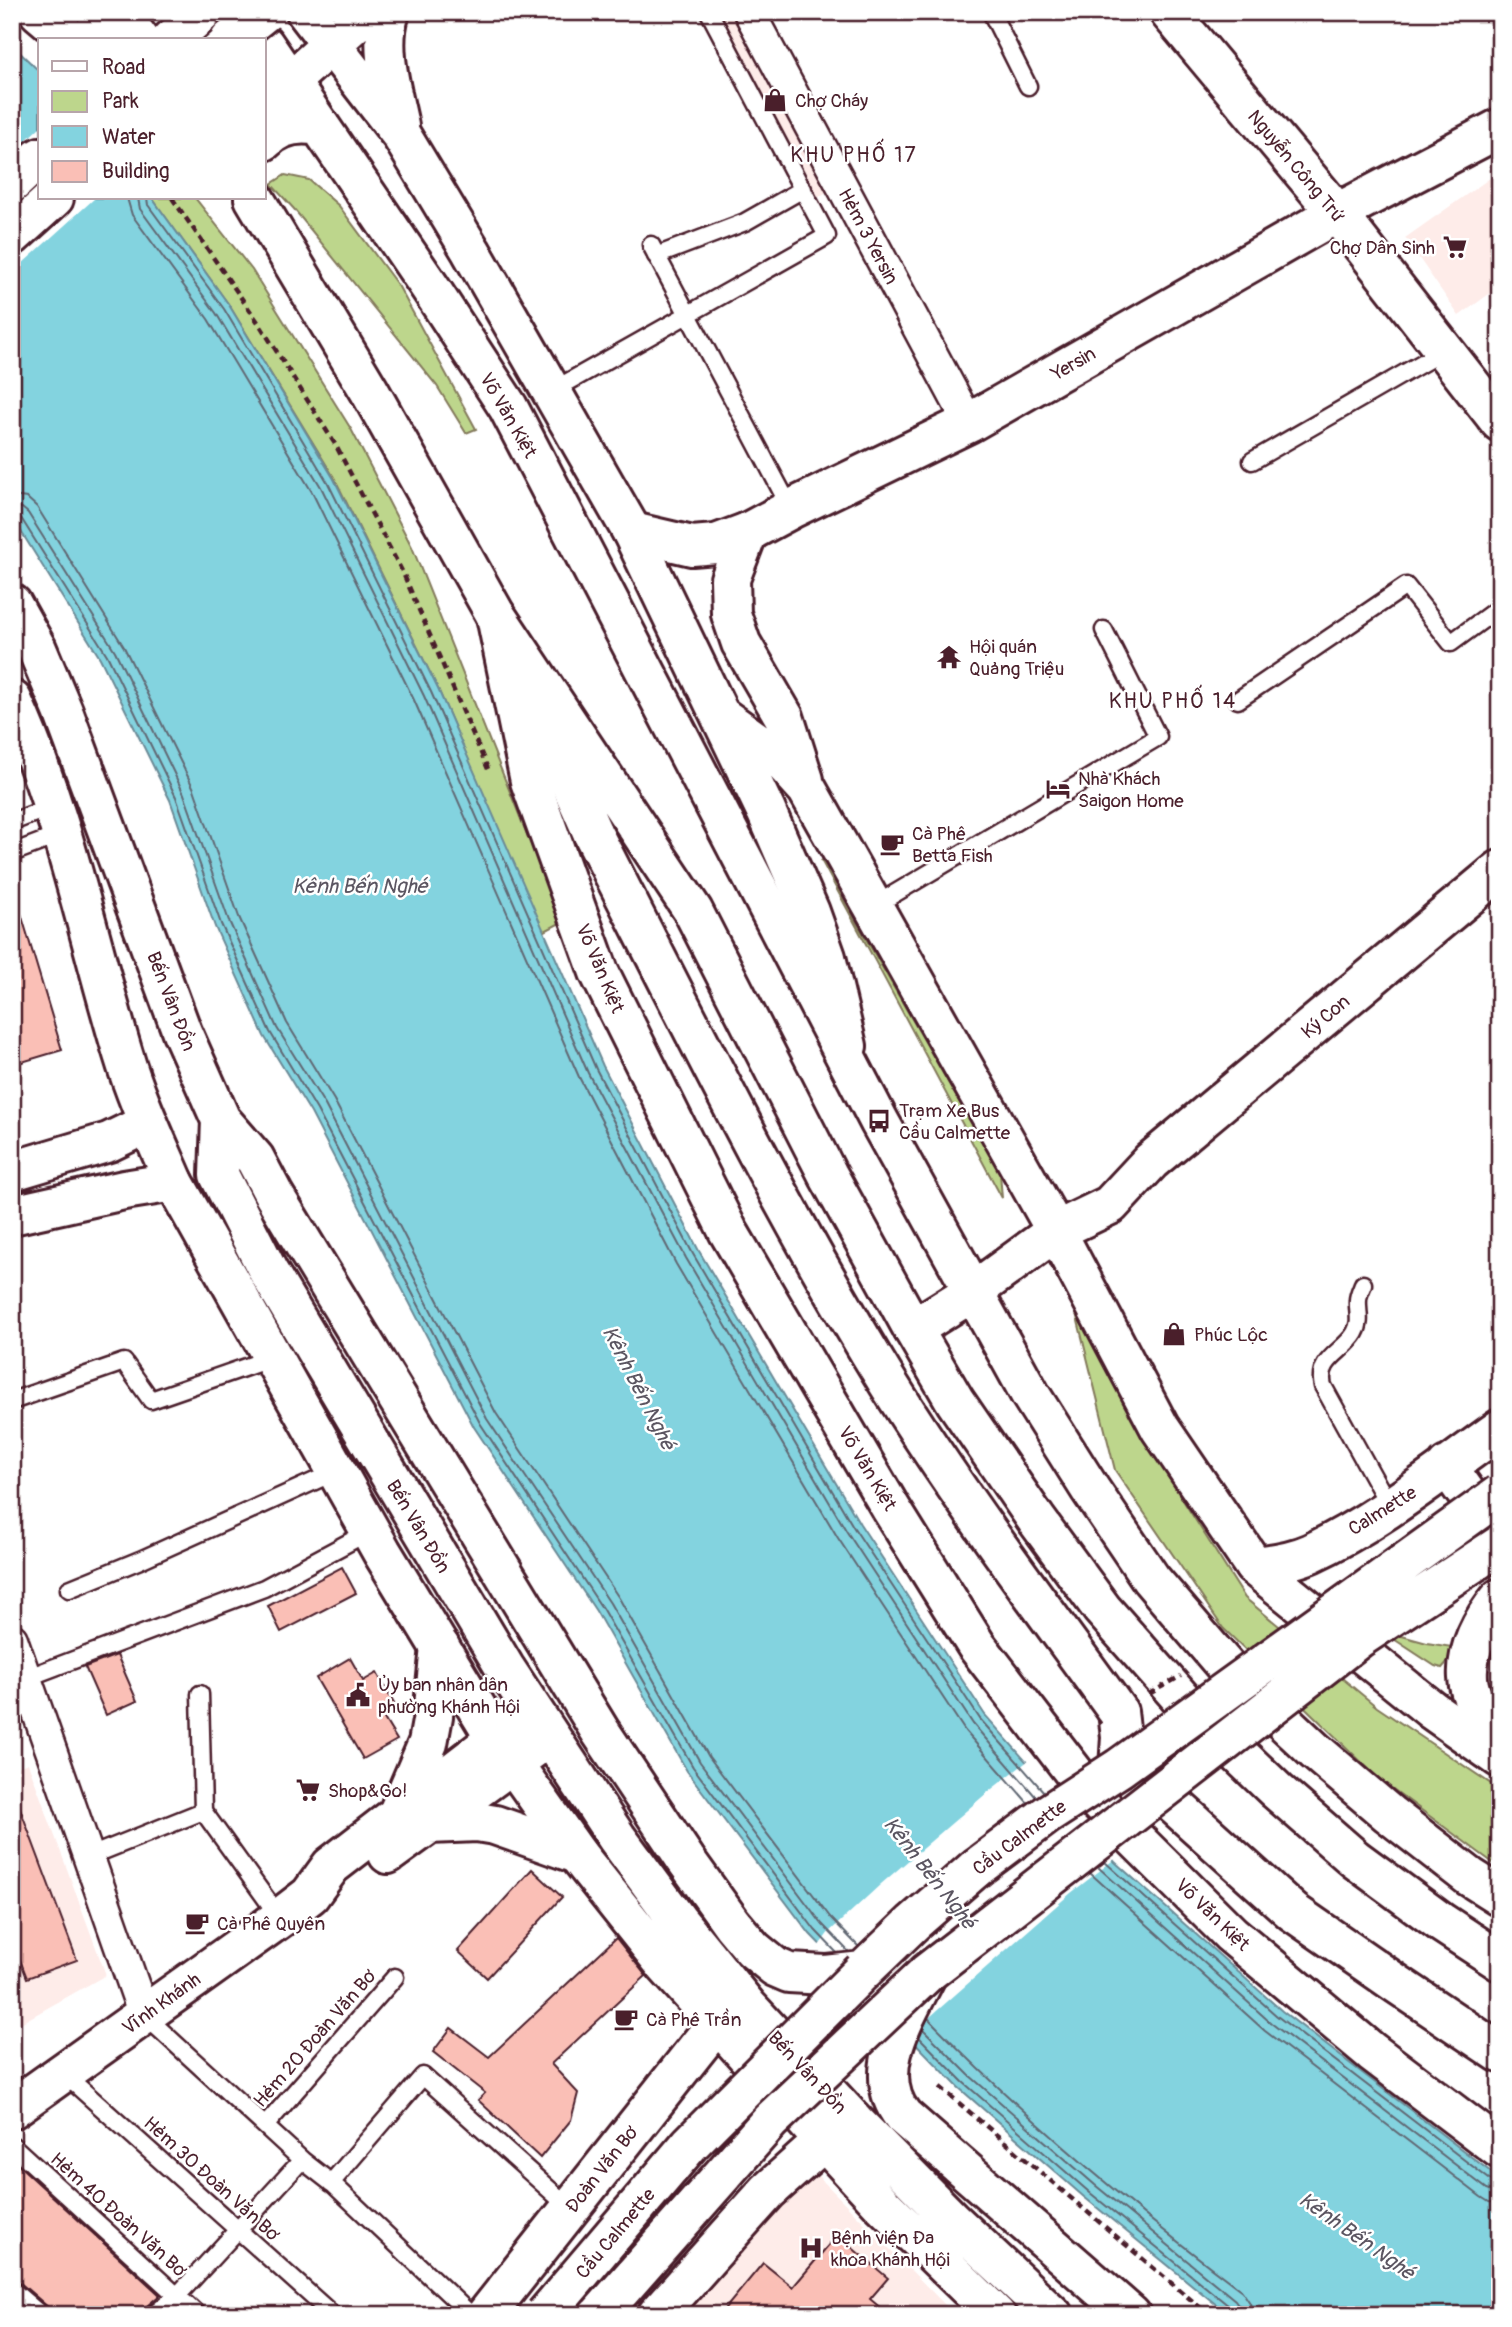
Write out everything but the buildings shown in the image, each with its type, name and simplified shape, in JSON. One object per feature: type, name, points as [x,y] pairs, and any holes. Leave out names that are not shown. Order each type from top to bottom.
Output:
[{"type":"main road","points":[[39,12],[70,38]]},
{"type":"main road","points":[[87,38],[119,12],[138,38]]},
{"type":"main road","points":[[173,38],[202,12]]},
{"type":"main road","name":"Võ Văn Kiệt","points":[[240,12],[260,38]]},
{"type":"main road","points":[[232,38],[265,12]]},
{"type":"main road","name":"Võ Văn Kiệt","points":[[306,12],[401,135],[471,251],[632,532],[766,811],[818,934],[853,1069]]},
{"type":"main road","points":[[277,94],[367,12]]},
{"type":"main road","points":[[390,12],[386,23],[387,66],[401,135]]},
{"type":"main road","name":"Nguyễn Công Trứ","points":[[1169,12],[1337,213],[1500,422]]},
{"type":"main road","name":"Võ Văn Kiệt","points":[[266,53],[277,94],[318,126],[429,286],[508,407],[853,1069],[1030,1394],[1090,1489],[1152,1579],[1227,1668],[1315,1751],[1389,1814],[1470,1877],[1500,1896]]},
{"type":"main road","points":[[266,140],[284,128],[301,124],[318,126]]},
{"type":"main road","name":"Yersin","points":[[632,532],[692,546],[716,544],[748,532],[969,423],[1337,213],[1500,128]]},
{"type":"main road","points":[[12,183],[38,159]]},
{"type":"main road","points":[[12,236],[52,200]]},
{"type":"main road","name":"Võ Văn Kiệt","points":[[255,200],[369,390],[495,614],[693,911],[828,1175],[913,1329],[955,1401],[1036,1519],[1102,1609],[1187,1704],[1277,1791],[1355,1859],[1442,1923],[1500,1961]]},
{"type":"main road","points":[[748,532],[730,579],[731,614],[741,643],[784,717],[807,789]]},
{"type":"main road","name":"Bến Vân Đồn","points":[[12,604],[37,649],[63,711],[182,1032],[221,1120],[219,1175],[268,1271],[351,1414],[541,1724],[617,1838],[678,1921],[748,2007],[855,2122],[951,2219],[1053,2315]]},
{"type":"main road","points":[[495,614],[593,834],[770,1178],[888,1384],[1011,1565],[1118,1712],[1121,1737],[1119,1768]]},
{"type":"main road","name":"Võ Văn Kiệt","points":[[495,614],[530,781],[598,972],[728,1231],[890,1507],[976,1645],[1093,1797],[1231,1934],[1372,2052],[1500,2149]]},
{"type":"main road","name":"Bến Vân Đồn","points":[[12,700],[21,739],[58,820],[124,1057],[148,1123],[174,1182],[370,1531],[440,1647],[504,1751],[577,1854],[657,1956],[883,2205],[996,2315]]},
{"type":"main road","name":"Võ Văn Kiệt","points":[[721,716],[778,757],[807,789],[1056,1231],[1160,1428],[1254,1566],[1432,1710],[1500,1758]]},
{"type":"main road","name":"Ký Con","points":[[913,1329],[974,1291],[1056,1231],[1098,1182],[1151,1161],[1500,870]]},
{"type":"main road","points":[[221,1120],[255,1159],[274,1195],[600,1731],[732,1924],[753,1949],[775,1967],[789,1973],[826,1975],[863,1971]]},
{"type":"main road","points":[[12,1171],[108,1142],[148,1123]]},
{"type":"main road","points":[[94,1146],[107,1194]]},
{"type":"main road","points":[[12,1215],[174,1182]]},
{"type":"main road","name":"Võ Văn Kiệt","points":[[913,1329],[931,1405],[1046,1574],[1088,1628],[1163,1714],[1264,1809],[1346,1879],[1428,1941],[1500,1990]]},
{"type":"main road","name":"Calmette","points":[[1254,1566],[1282,1562],[1310,1553],[1390,1507],[1500,1429]]},
{"type":"main road","points":[[1447,1466],[1500,1543]]},
{"type":"main road","name":"Cầu Calmette","points":[[545,2315],[690,2144],[863,1971],[976,1868],[1048,1814],[1119,1768],[1500,1494]]},
{"type":"main road","name":"Cầu Calmette","points":[[599,2315],[770,2121],[927,1973],[1359,1639],[1500,1543]]},
{"type":"main road","points":[[1500,1598],[1485,1619],[1472,1645],[1468,1678],[1483,1716],[1500,1741]]},
{"type":"main road","points":[[440,1647],[433,1716],[413,1820],[495,1825],[577,1854]]},
{"type":"main road","name":"Vĩnh Khánh","points":[[12,2109],[295,1906],[344,1886],[413,1820],[541,1724]]},
{"type":"main road","points":[[1161,1793],[1293,1912],[1500,2053]]},
{"type":"main road","points":[[927,1973],[891,2054],[889,2080],[894,2105],[903,2116],[1131,2315]]},
{"type":"main road","name":"Đoàn Văn Bơ","points":[[486,2315],[717,2023]]},
{"type":"main road","points":[[657,2315],[768,2191],[824,2141]]},
{"type":"street","name":"Hẻm 3 Yersin","points":[[749,12],[969,423]]},
{"type":"street","points":[[12,1639],[144,2015]]},
{"type":"lane","points":[[552,391],[827,236],[709,12]]},
{"type":"lane","points":[[991,12],[1028,86]]},
{"type":"lane","points":[[790,509],[653,251],[745,222],[803,189]]},
{"type":"lane","points":[[1252,461],[1443,351]]},
{"type":"lane","points":[[1238,700],[1406,586],[1451,643],[1500,607]]},
{"type":"lane","points":[[872,907],[1158,737],[1104,630]]},
{"type":"lane","points":[[12,822],[58,820]]},
{"type":"lane","points":[[12,853],[58,820]]},
{"type":"lane","points":[[1363,1284],[1358,1300],[1359,1322],[1354,1335],[1324,1367],[1320,1375],[1323,1386],[1390,1507]]},
{"type":"lane","points":[[12,1401],[124,1362],[151,1400],[272,1358]]},
{"type":"lane","points":[[69,1589],[337,1471]]},
{"type":"lane","points":[[26,1678],[264,1588],[370,1531]]},
{"type":"lane","points":[[200,1694],[203,1811],[295,1906]]},
{"type":"lane","points":[[88,1857],[203,1811]]},
{"type":"lane","name":"Hẻm 20 Đoàn Văn Bơ","points":[[265,2126],[395,1977]]},
{"type":"lane","name":"Hẻm 20 Đoàn Văn Bơ","points":[[144,2015],[302,2160],[331,2183],[471,2315]]},
{"type":"lane","name":"Hẻm 30 Đoàn Văn Bơ","points":[[63,2073],[333,2315]]},
{"type":"lane","points":[[331,2183],[423,2076],[570,2208]]},
{"type":"lane","name":"Hẻm 40 Đoàn Văn Bơ","points":[[12,2145],[198,2315]]},
{"type":"lane","points":[[153,2315],[177,2296],[302,2160]]},
{"type":"lane","points":[[12,2290],[41,2315]]},
{"type":"path","points":[[940,2087],[1209,2315]]},
{"type":"shaded area","name":"Chợ Cháy","points":[[713,12],[745,12],[837,187],[812,200]]},
{"type":"shaded area","name":"Chợ Dân Sinh","points":[[1500,171],[1500,286],[1459,316],[1405,238]]},
{"type":"shaded area","points":[[28,1763],[106,1975],[12,2028],[12,1769]]},
{"type":"shaded area","name":"Bệnh viện Đa khoa Khánh Hội","points":[[817,2175],[955,2315],[677,2315],[790,2181]]},
{"type":"green space","points":[[285,175],[309,180],[339,206],[399,287],[476,429],[466,433],[437,386],[271,184]]},
{"type":"green space","points":[[153,200],[197,200],[252,270],[351,429],[412,547],[562,922],[543,932],[438,689],[335,479],[229,305]]},
{"type":"green space","points":[[821,860],[1000,1173],[1002,1198]]},
{"type":"green space","points":[[1076,1313],[1146,1442],[1245,1598],[1377,1707],[1500,1790],[1500,1868],[1378,1778],[1223,1628],[1115,1470]]},
{"type":"green space","points":[[1380,1630],[1452,1647],[1449,1660],[1442,1668],[1435,1666]]},
{"type":"water","name":"Kênh Bến Nghé","points":[[12,45],[38,70],[38,200],[153,200],[229,305],[334,479],[438,689],[603,1066],[699,1251],[860,1524],[985,1715],[1115,1862],[1282,2011],[1500,2179],[1500,2315],[1229,2315],[1084,2197],[958,2087],[810,1934],[687,1771],[596,1611],[474,1427],[311,1113],[264,1036],[215,927],[170,800],[100,658],[12,517]]},
{"type":"pier","points":[[38,129],[38,200],[93,200],[12,273],[12,153]]},
{"type":"pier","points":[[1029,1760],[1116,1858],[1071,1893],[906,2038],[818,1947],[829,1932],[881,1884]]},
{"type":"place","name":"Chợ Cháy","points":[[775,100]]},
{"type":"place","name":"Chợ Dân Sinh","points":[[1455,247]]},
{"type":"place","name":"Hội quán Quảng Triệu","points":[[949,657]]},
{"type":"place","name":"Nhà Khách Saigon Home","points":[[1058,789]]},
{"type":"place","name":"Cà Phê Betta Fish","points":[[892,844]]},
{"type":"place","name":"Trạm Xe Bus Cầu Calmette","points":[[879,1121]]},
{"type":"place","name":"Phúc Lộc","points":[[1174,1334]]},
{"type":"place","name":"Ủy ban nhân dân phường Khánh Hội","points":[[358,1695]]},
{"type":"place","name":"Shop&Go!","points":[[308,1790]]},
{"type":"place","name":"Cà Phê Quyên","points":[[197,1923]]},
{"type":"place","name":"Cà Phê Trần","points":[[626,2019]]},
{"type":"place","name":"Bệnh viện Đa khoa Khánh Hội","points":[[811,2248]]},
{"type":"district","name":"KHU PHỐ 17","points":[[854,155]]},
{"type":"district","name":"KHU PHỐ 14","points":[[1173,701]]}]
